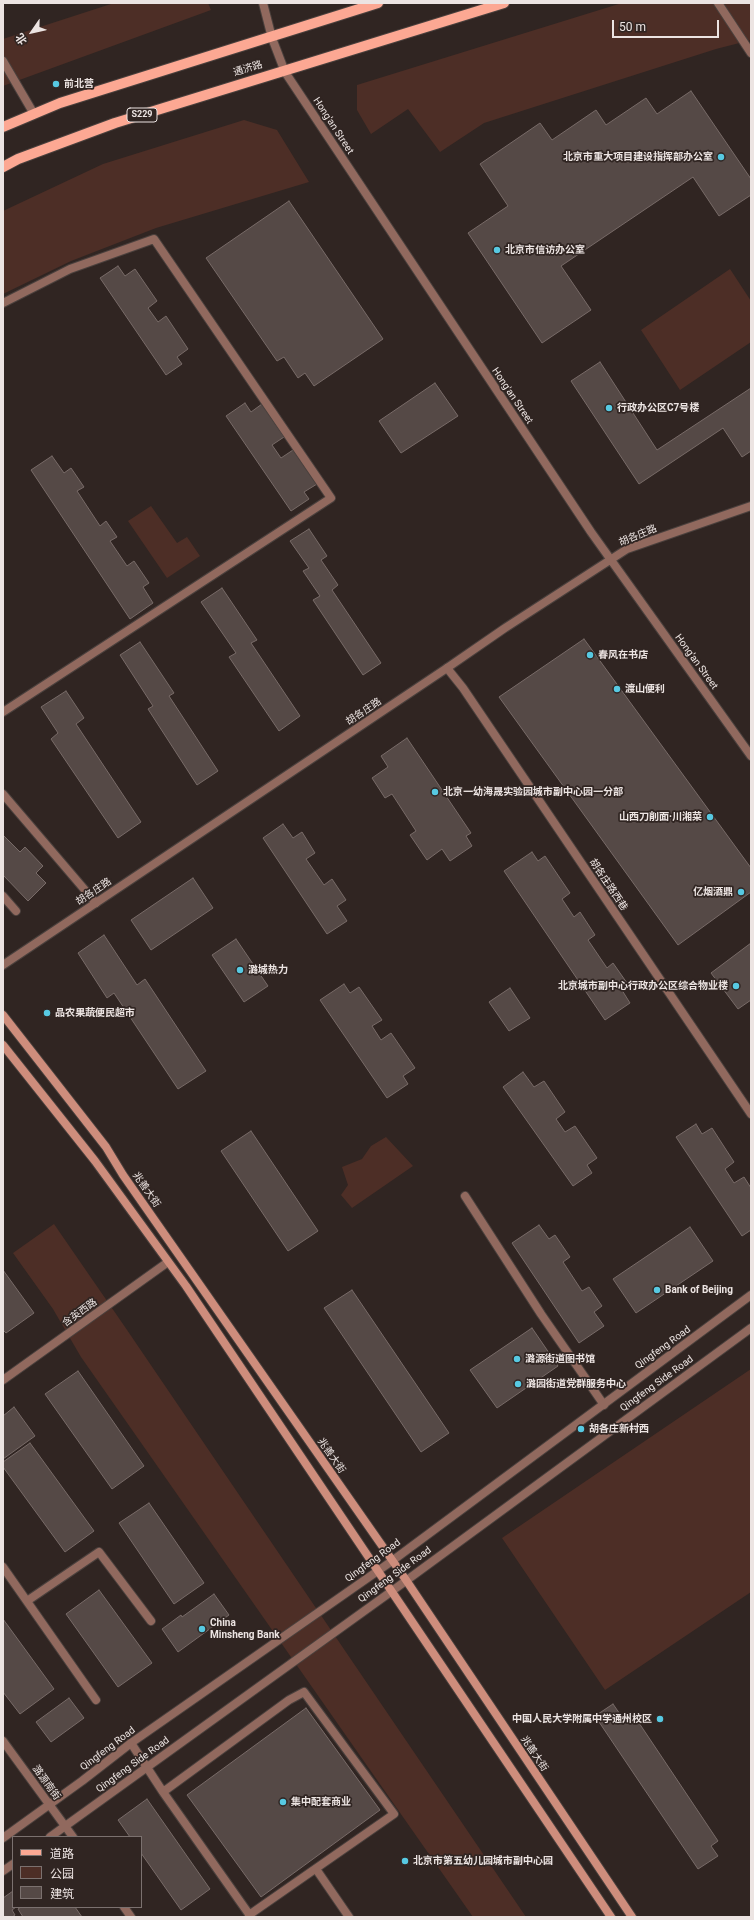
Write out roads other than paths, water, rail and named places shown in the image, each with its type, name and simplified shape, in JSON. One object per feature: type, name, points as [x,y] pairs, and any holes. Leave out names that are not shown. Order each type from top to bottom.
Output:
[{"type":"main road","points":[[3,127],[68,101],[272,38],[378,3]]},
{"type":"main road","name":"通济路","points":[[3,167],[115,123],[504,3]]},
{"type":"main road","name":"兆善大街","points":[[3,1015],[106,1147],[123,1175],[406,1580],[632,1917]]},
{"type":"main road","points":[[3,1045],[95,1161],[168,1262],[378,1570],[611,1917]]},
{"type":"street","name":"Hong'an Street","points":[[263,3],[272,38],[284,72],[610,560],[751,756]]},
{"type":"street","points":[[718,3],[751,52]]},
{"type":"street","points":[[3,61],[34,114]]},
{"type":"street","points":[[3,303],[70,269],[154,239],[331,498],[3,712]]},
{"type":"street","name":"胡各庄路","points":[[3,965],[505,628],[627,549],[751,506]]},
{"type":"street","name":"胡各庄路西巷","points":[[447,668],[463,688],[751,1114]]},
{"type":"street","points":[[3,794],[96,903]]},
{"type":"street","points":[[3,896],[16,912]]},
{"type":"street","points":[[465,1196],[541,1314],[604,1405]]},
{"type":"street","name":"含英西路","points":[[3,1380],[168,1262]]},
{"type":"street","name":"Qingfeng Road","points":[[3,1838],[82,1781],[131,1743],[392,1561],[751,1295]]},
{"type":"street","name":"Qingfeng Side Road","points":[[51,1836],[392,1591],[751,1328]]},
{"type":"street","points":[[27,1601],[99,1552],[151,1621]]},
{"type":"street","points":[[3,1568],[96,1700]]},
{"type":"street","points":[[131,1743],[163,1792],[250,1916],[394,1814],[304,1692],[289,1700],[163,1792]]},
{"type":"street","name":"潞源南街","points":[[3,1741],[72,1836]]},
{"type":"street","points":[[3,1871],[12,1865]]},
{"type":"street","points":[[316,1869],[349,1917]]},
{"type":"street","points":[[125,1908],[131,1917]]},
{"type":"place","name":"前北营","points":[[56,84]]},
{"type":"place","name":"北京市重大项目建设指挥部办公室","points":[[721,157]]},
{"type":"place","name":"北京市信访办公室","points":[[497,250]]},
{"type":"place","name":"行政办公区C7号楼","points":[[609,408]]},
{"type":"place","name":"春风在书店","points":[[590,655]]},
{"type":"place","name":"渡山便利","points":[[617,689]]},
{"type":"place","name":"北京一幼海晟实验园城市副中心园一分部","points":[[435,792]]},
{"type":"place","name":"山西刀削面·川湘菜","points":[[710,817]]},
{"type":"place","name":"亿烟酒鼎","points":[[741,892]]},
{"type":"place","name":"潞城热力","points":[[240,970]]},
{"type":"place","name":"北京城市副中心行政办公区综合物业楼","points":[[736,986]]},
{"type":"place","name":"品农果蔬便民超市","points":[[47,1013]]},
{"type":"place","name":"Bank of Beijing","points":[[657,1290]]},
{"type":"place","name":"潞源街道图书馆","points":[[517,1359]]},
{"type":"place","name":"潞园街道党群服务中心","points":[[518,1384]]},
{"type":"place","name":"胡各庄新村西","points":[[581,1429]]},
{"type":"place","name":"China Minsheng Bank","points":[[202,1629]]},
{"type":"place","name":"中国人民大学附属中学通州校区","points":[[660,1719]]},
{"type":"place","name":"集中配套商业","points":[[283,1802]]},
{"type":"place","name":"北京市第五幼儿园城市副中心园","points":[[405,1861]]}]
